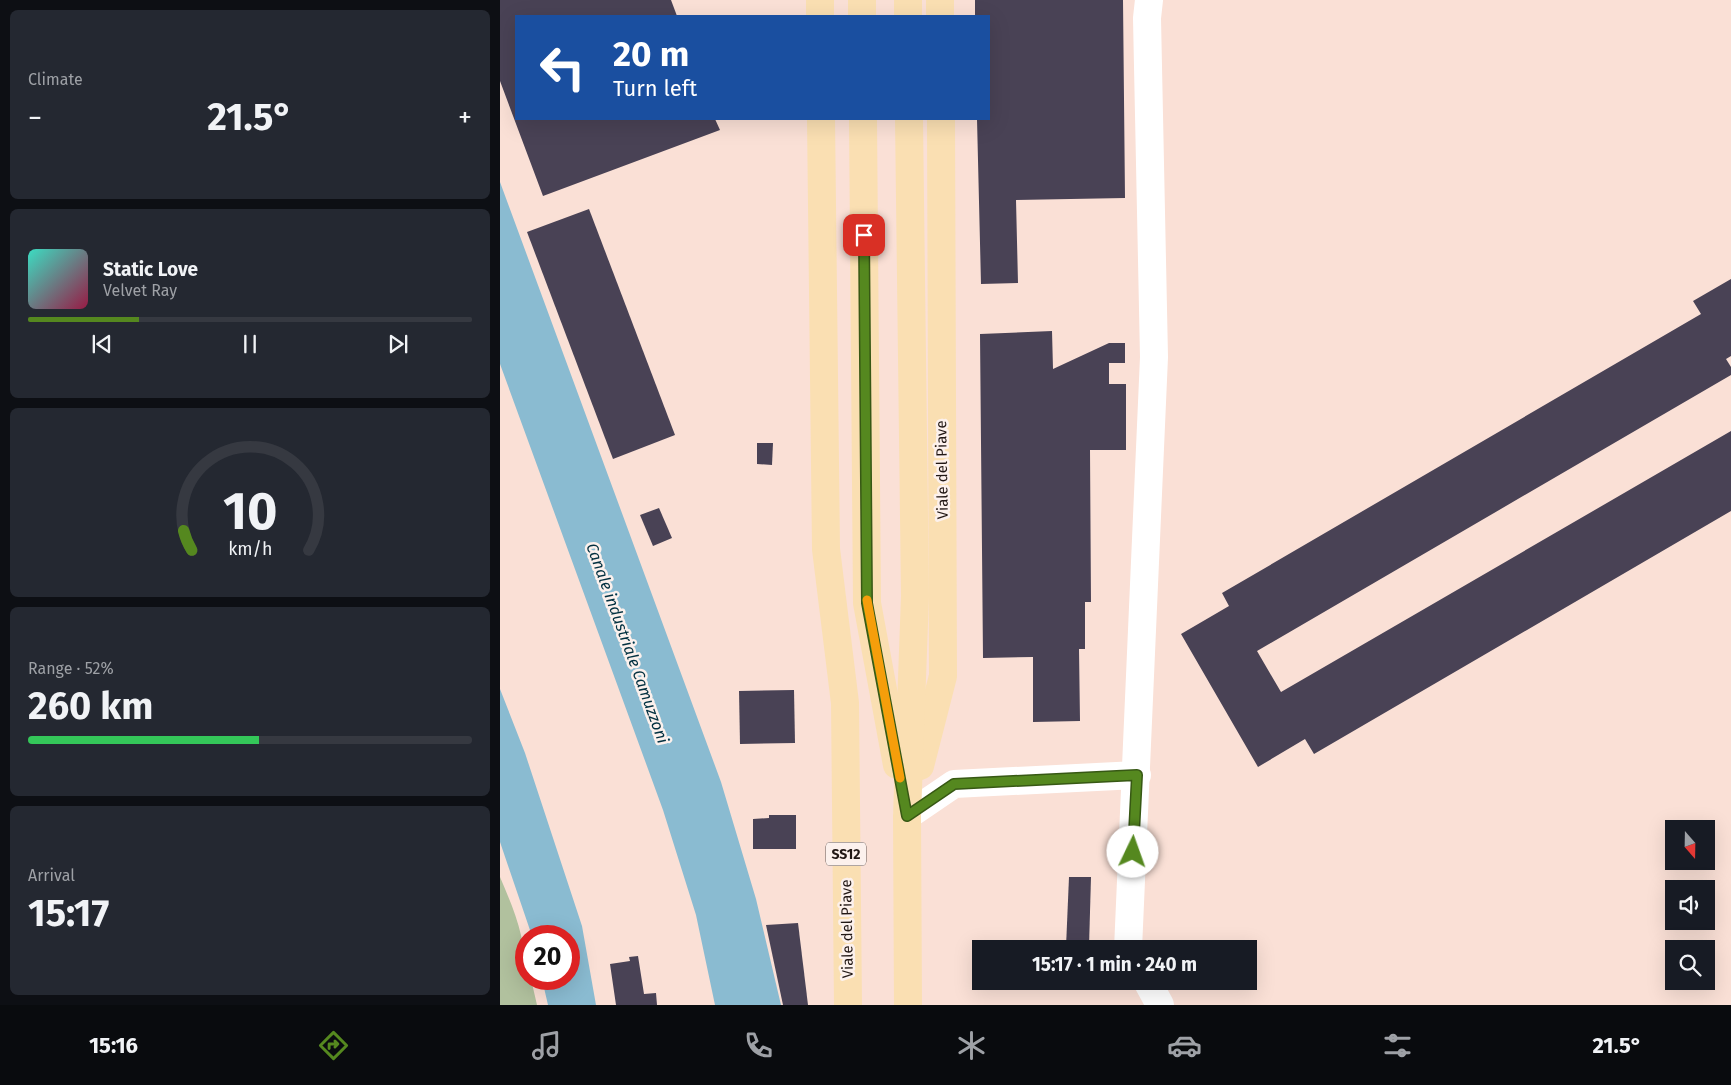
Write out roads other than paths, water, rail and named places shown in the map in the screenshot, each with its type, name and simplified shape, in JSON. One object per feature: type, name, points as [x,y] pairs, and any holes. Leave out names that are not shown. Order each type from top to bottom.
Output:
[{"type":"main road","points":[[820,0],[820,15]]},
{"type":"main road","points":[[862,0],[862,15]]},
{"type":"main road","points":[[908,0],[908,15]]},
{"type":"main road","points":[[940,0],[940,15]]},
{"type":"main road","name":"Viale del Piave","points":[[821,120],[826,549],[844,703],[848,1005]]},
{"type":"main road","points":[[863,120],[867,603]]},
{"type":"main road","name":"Viale del Piave","points":[[908,1005],[907,816],[915,596],[909,120]]},
{"type":"main road","name":"Viale del Piave","points":[[907,816],[943,676],[941,120]]},
{"type":"main road","name":"Viale del Piave","points":[[844,703],[867,603]]},
{"type":"main road","name":"Viale del Piave","points":[[867,603],[907,816]]},
{"type":"lane","points":[[1128,940],[1154,356],[1147,18],[1149,0]]},
{"type":"lane","points":[[907,816],[954,784],[1137,775]]},
{"type":"lane","points":[[1152,990],[1160,1005]]},
{"type":"water","name":"Canale industriale Camuzzoni","points":[[500,182],[721,782],[756,899],[781,1005],[715,1005],[696,915],[663,810],[500,364]]},
{"type":"water","points":[[500,689],[525,753],[582,926],[596,1005],[548,1005],[545,990],[580,990],[580,925],[528,925],[500,842]]}]
